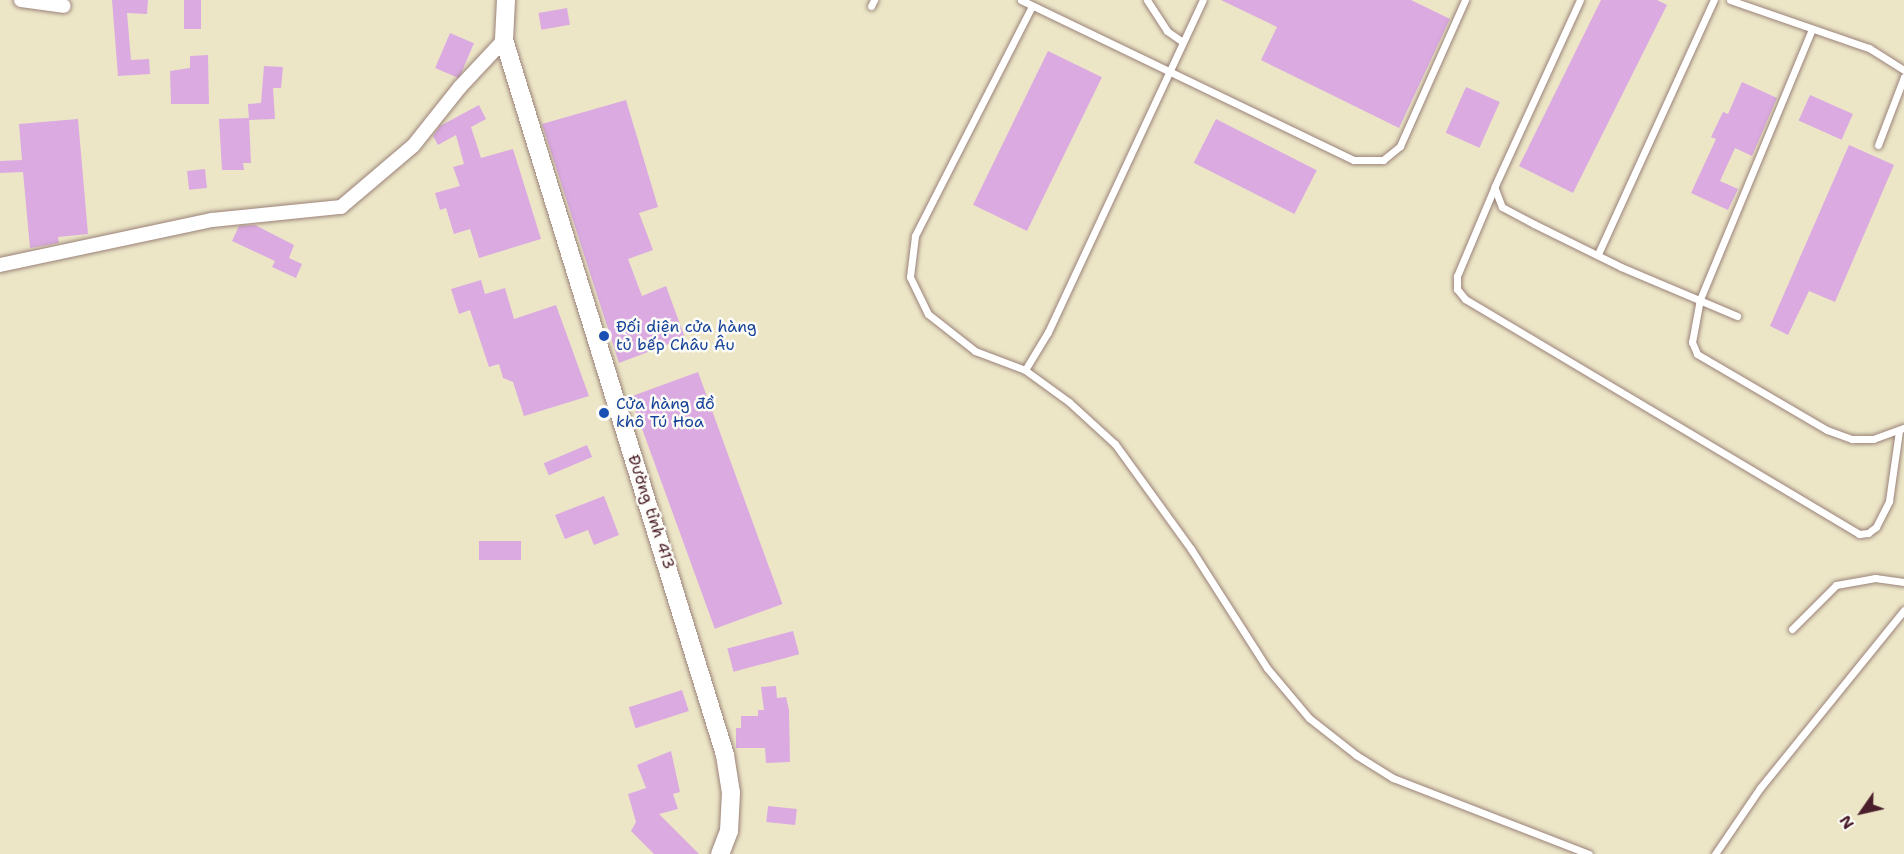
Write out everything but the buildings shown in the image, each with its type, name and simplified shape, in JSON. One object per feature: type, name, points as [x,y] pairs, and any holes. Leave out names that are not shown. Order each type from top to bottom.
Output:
[{"type":"main road","name":"Đường tỉnh 413","points":[[506,0],[504,40],[725,755],[731,793],[729,831],[720,854]]},
{"type":"street","points":[[21,0],[64,6]]},
{"type":"street","points":[[0,265],[212,220],[341,207],[413,146],[460,87],[504,40]]},
{"type":"lane","points":[[1021,0],[1170,69],[1354,160],[1383,160],[1400,146],[1465,0]]},
{"type":"lane","points":[[1147,0],[1167,31],[1183,42]]},
{"type":"lane","points":[[1025,370],[1048,332],[1203,0]]},
{"type":"lane","points":[[1580,0],[1495,186],[1457,276],[1457,289],[1465,299],[1859,534],[1868,533],[1876,527],[1889,501],[1902,429],[1873,439],[1852,439],[1827,430],[1697,354],[1691,334],[1700,300],[1812,29]]},
{"type":"lane","points":[[1598,254],[1714,0]]},
{"type":"lane","points":[[1730,0],[1869,48],[1904,70]]},
{"type":"lane","points":[[1032,6],[915,236],[911,268],[917,296],[928,314],[975,351],[1025,370],[1069,402],[1131,461],[1267,668],[1309,718],[1356,755],[1394,778],[1589,854]]},
{"type":"lane","points":[[1878,145],[1904,77]]},
{"type":"lane","points":[[1495,186],[1502,207],[1598,254],[1737,316]]},
{"type":"lane","points":[[1792,629],[1836,585],[1875,578],[1904,582]]},
{"type":"lane","points":[[1715,854],[1760,788],[1904,610]]},
{"type":"place","name":"Đối diện cửa hàng tủ bếp Châu Âu","points":[[604,336]]},
{"type":"place","name":"Cửa hàng đồ khô Tú Hoa","points":[[604,413]]}]
